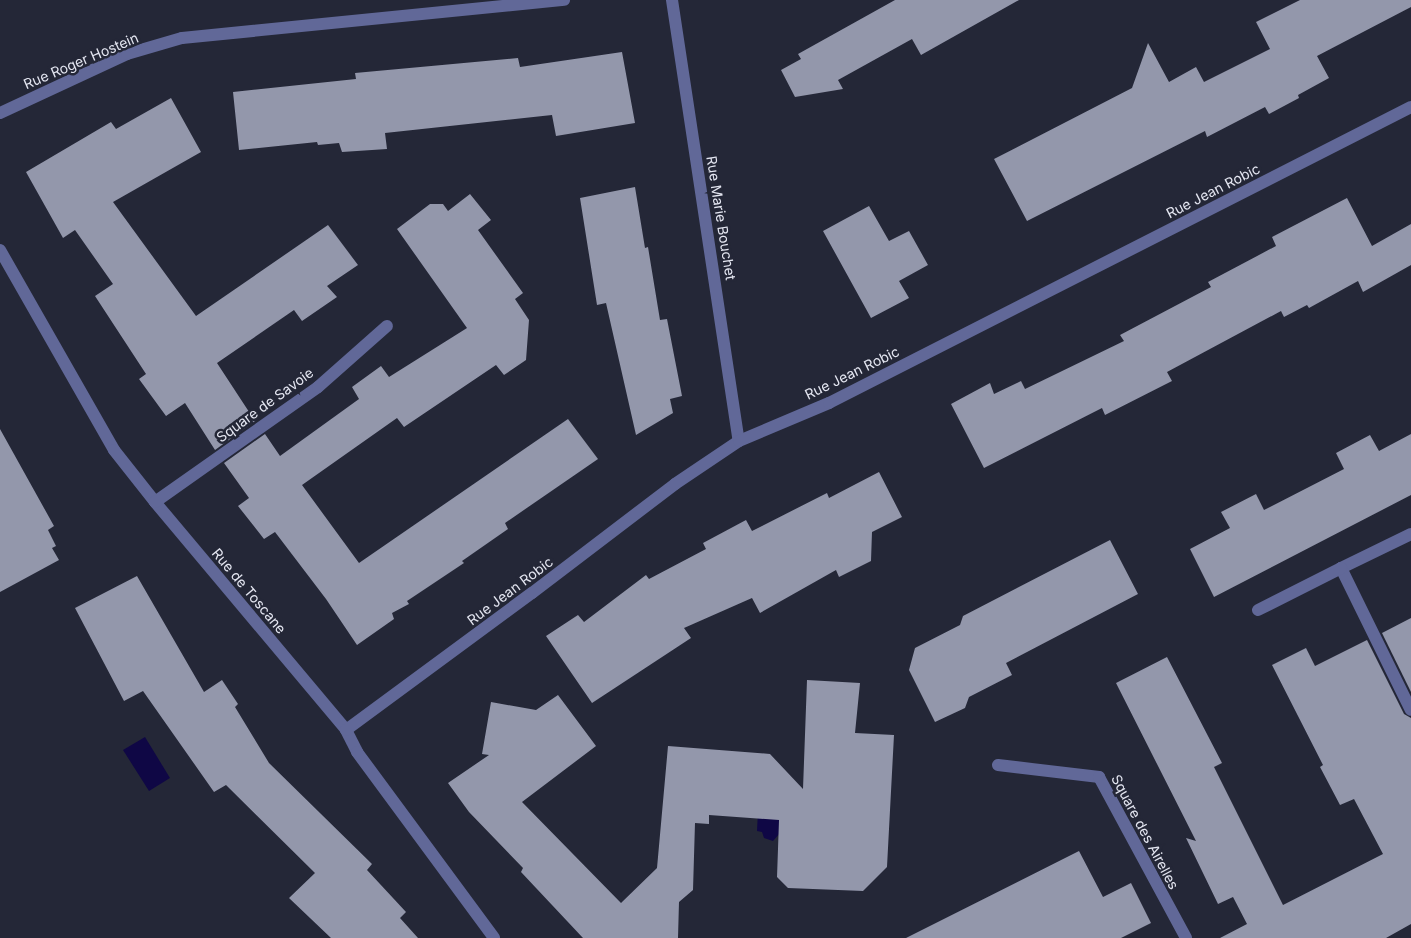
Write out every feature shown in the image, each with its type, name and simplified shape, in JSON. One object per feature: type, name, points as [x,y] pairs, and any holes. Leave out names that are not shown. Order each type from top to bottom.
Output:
[{"type":"street","name":"Rue Roger Hostein","points":[[0,113],[127,54],[182,38],[564,0]]},
{"type":"street","name":"Rue Marie Bouchet","points":[[672,0],[739,441]]},
{"type":"street","name":"Rue Jean Robic","points":[[346,730],[532,594],[675,484],[739,441],[829,403],[1411,107]]},
{"type":"street","name":"Rue de Toscane","points":[[0,250],[114,450],[155,502],[346,730],[357,752],[494,938]]},
{"type":"street","name":"Square de Savoie","points":[[155,502],[318,387],[387,326]]},
{"type":"street","points":[[1258,610],[1411,534]]},
{"type":"street","points":[[1341,568],[1411,710]]},
{"type":"street","name":"Square des Airelles","points":[[998,765],[1099,777],[1186,938]]},
{"type":"shaded area","points":[[145,737],[170,778],[149,791],[123,750]]},
{"type":"shaded area","points":[[759,790],[786,791],[780,833],[773,841],[764,838],[762,832],[757,831]]},
{"type":"building","points":[[895,0],[1019,0],[921,55],[912,39],[838,80],[843,89],[795,97],[781,70],[801,59],[798,54]]},
{"type":"building","points":[[1300,0],[1411,0],[1411,7],[1317,56],[1329,78],[1298,95],[1299,98],[1269,114],[1265,107],[1207,137],[1205,131],[1027,221],[994,159],[1132,88],[1148,43],[1169,82],[1196,67],[1204,82],[1270,49],[1256,22]]},
{"type":"building","points":[[622,52],[635,123],[556,136],[552,115],[385,133],[387,149],[342,152],[339,143],[318,145],[317,142],[239,150],[233,92],[356,79],[355,73],[518,58],[520,67]]},
{"type":"building","points":[[171,98],[201,152],[113,202],[196,316],[328,225],[358,265],[327,286],[337,297],[302,321],[294,310],[217,363],[255,421],[215,450],[185,403],[166,416],[139,379],[146,374],[95,296],[113,284],[75,230],[63,238],[26,172],[111,122],[116,129]]},
{"type":"building","points":[[635,187],[645,248],[648,247],[660,320],[667,319],[682,396],[670,399],[673,413],[636,435],[606,303],[597,305],[580,198]]},
{"type":"building","points":[[470,194],[491,220],[478,230],[523,293],[515,299],[529,320],[526,360],[504,375],[496,365],[404,427],[397,418],[302,485],[359,563],[568,419],[598,459],[505,523],[508,529],[462,561],[464,563],[407,601],[409,604],[392,613],[394,619],[357,645],[326,599],[275,532],[264,539],[238,506],[249,498],[224,463],[265,434],[280,456],[359,399],[352,387],[381,366],[389,377],[467,328],[397,229],[430,204],[443,204],[448,211]]},
{"type":"building","points":[[1347,198],[1372,246],[1411,224],[1411,265],[1363,292],[1358,281],[1309,308],[1307,305],[1284,317],[1281,311],[1167,372],[1172,381],[1105,415],[1102,408],[984,468],[951,404],[990,383],[994,394],[1021,381],[1025,389],[1124,341],[1120,335],[1211,287],[1208,282],[1276,246],[1272,237]]},
{"type":"building","points":[[869,206],[889,241],[909,231],[928,265],[899,281],[909,298],[871,318],[823,231]]},
{"type":"building","points":[[0,429],[54,526],[48,530],[56,546],[52,548],[59,560],[0,592]]},
{"type":"building","points":[[1411,434],[1411,495],[1214,597],[1190,549],[1230,528],[1221,512],[1256,494],[1264,510],[1344,469],[1336,453],[1370,435],[1379,451]]},
{"type":"building","points":[[879,472],[902,517],[872,532],[871,561],[839,577],[836,570],[760,613],[752,598],[684,628],[691,638],[592,703],[546,636],[578,615],[584,622],[646,575],[649,579],[706,549],[703,543],[746,520],[752,531],[827,493],[829,498]]},
{"type":"building","points":[[1110,540],[1138,594],[1006,663],[1012,675],[969,697],[965,708],[935,722],[909,670],[915,648],[960,625],[963,616]]},
{"type":"building","points":[[137,576],[204,692],[222,680],[238,704],[235,707],[269,763],[372,864],[367,870],[406,912],[400,918],[418,938],[331,938],[289,898],[315,873],[226,785],[214,792],[143,691],[124,701],[75,608]]},
{"type":"building","points":[[1411,618],[1411,692],[1382,633]]},
{"type":"building","points":[[1367,640],[1404,714],[1411,718],[1411,924],[1386,938],[1220,938],[1247,924],[1233,897],[1218,904],[1186,838],[1196,841],[1116,683],[1167,657],[1222,763],[1214,767],[1283,905],[1383,854],[1354,799],[1340,805],[1320,767],[1323,765],[1272,665],[1306,648],[1315,666]]},
{"type":"building","points":[[807,680],[860,683],[855,733],[894,735],[887,867],[863,891],[788,888],[777,877],[779,820],[709,815],[709,824],[695,823],[693,890],[679,902],[678,938],[583,938],[521,872],[523,868],[469,812],[448,783],[489,755],[482,754],[491,702],[536,710],[558,695],[596,746],[522,802],[621,903],[657,868],[668,746],[770,754],[803,789]]},
{"type":"building","points":[[1079,851],[1103,897],[1131,883],[1151,923],[1121,938],[906,938]]}]
